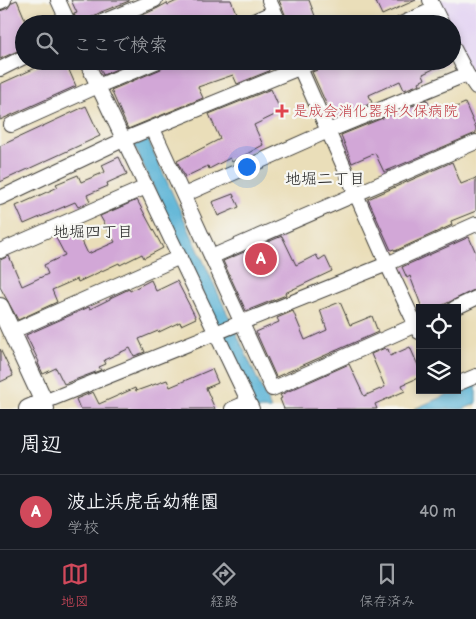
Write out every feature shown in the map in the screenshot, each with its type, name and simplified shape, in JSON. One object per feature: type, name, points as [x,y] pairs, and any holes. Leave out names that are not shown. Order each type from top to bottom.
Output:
[{"type":"main road","points":[[4,320],[40,407]]},
{"type":"street","points":[[0,2],[4,0]]},
{"type":"street","points":[[58,0],[65,15]]},
{"type":"street","points":[[119,15],[155,0]]},
{"type":"street","points":[[416,15],[432,5]]},
{"type":"street","points":[[0,69],[15,62]]},
{"type":"street","points":[[461,62],[476,87]]},
{"type":"street","points":[[90,70],[250,406],[232,409]]},
{"type":"street","points":[[11,125],[136,70]]},
{"type":"street","points":[[0,198],[123,140],[153,129],[288,70]]},
{"type":"street","points":[[301,70],[387,264],[416,323]]},
{"type":"street","points":[[184,195],[328,131],[467,74]]},
{"type":"street","points":[[153,129],[272,389],[416,328]]},
{"type":"street","points":[[212,257],[476,142]]},
{"type":"street","points":[[0,251],[146,187]]},
{"type":"street","points":[[40,407],[241,322],[387,264],[476,224]]},
{"type":"street","points":[[4,320],[180,257]]},
{"type":"street","points":[[461,305],[476,298]]},
{"type":"street","points":[[461,382],[476,376]]},
{"type":"shaded area","points":[[432,0],[476,0],[476,79],[461,55],[461,15],[440,15]]},
{"type":"water","points":[[148,140],[271,409],[256,409],[134,145]]},
{"type":"water","points":[[476,382],[476,404],[463,409],[414,409],[448,394],[461,394],[461,389]]},
{"type":"building","points":[[17,0],[23,15],[15,15],[15,52],[0,59],[0,11],[8,8],[12,2]]},
{"type":"building","points":[[71,0],[129,0],[96,15],[74,15],[77,13]]},
{"type":"building","points":[[179,0],[231,0],[237,15],[143,15],[167,3],[168,5]]},
{"type":"building","points":[[279,0],[309,0],[315,15],[285,15]]},
{"type":"building","points":[[375,0],[416,0],[382,15]]},
{"type":"building","points":[[31,70],[69,70],[76,86],[0,120],[0,84]]},
{"type":"building","points":[[101,70],[114,70],[103,75]]},
{"type":"building","points":[[159,70],[269,71],[237,84],[233,75],[198,87],[203,98],[128,129],[111,90]]},
{"type":"building","points":[[317,70],[431,70],[423,74],[425,79],[419,82],[420,84],[404,90],[400,81],[369,95],[372,103],[333,119],[312,72]]},
{"type":"building","points":[[271,89],[281,112],[254,125],[263,145],[232,162],[230,158],[209,169],[208,166],[185,177],[177,161],[220,139],[209,114]]},
{"type":"building","points":[[427,100],[434,117],[465,103],[476,128],[476,133],[384,172],[375,153],[352,163],[341,135]]},
{"type":"building","points":[[86,106],[100,136],[0,182],[0,146]]},
{"type":"building","points":[[119,157],[127,174],[107,183],[108,186],[87,195],[90,201],[78,207],[75,202],[24,224],[16,206],[58,187],[56,184],[78,175],[81,182],[105,172],[102,165]]},
{"type":"building","points":[[452,162],[461,184],[476,178],[476,211],[451,221],[452,225],[395,251],[394,249],[391,250],[368,199]]},
{"type":"building","points":[[233,194],[239,207],[218,216],[212,202]]},
{"type":"building","points":[[137,200],[163,248],[144,258],[142,254],[78,282],[77,279],[52,290],[57,302],[18,320],[0,287],[0,260],[9,256],[22,286],[48,274],[44,265],[65,255],[56,238],[72,231],[82,241],[88,254],[115,242],[100,216]]},
{"type":"building","points":[[282,236],[296,265],[316,255],[319,260],[325,256],[332,271],[285,293],[286,295],[246,311],[223,261]]},
{"type":"building","points":[[469,237],[476,253],[476,289],[445,304],[420,304],[410,276],[407,278],[402,267]]},
{"type":"building","points":[[151,280],[156,291],[177,281],[196,318],[181,325],[180,322],[139,339],[145,352],[134,356],[130,348],[104,360],[106,364],[99,367],[101,370],[64,384],[56,368],[43,374],[26,335],[89,307],[90,309]]},
{"type":"building","points":[[340,302],[350,325],[372,316],[378,332],[276,377],[256,332],[279,322],[277,318],[293,311],[305,340],[327,330],[320,310]]},
{"type":"building","points":[[410,347],[416,361],[416,379],[402,385],[405,391],[375,404],[377,409],[284,409],[280,395],[349,364],[364,396],[385,387],[371,354],[385,348],[386,350],[388,349],[390,356]]},
{"type":"building","points":[[0,349],[13,376],[0,382]]},
{"type":"building","points":[[212,369],[218,383],[206,388],[215,409],[80,409],[76,399],[93,392],[99,404],[135,388],[136,391],[167,380],[170,387]]},
{"type":"place","name":"是成会消化器科久保病院","points":[[282,111]]},
{"type":"place","name":"波止浜虎岳幼稚園","points":[[261,259]]},
{"type":"district","name":"地堀二丁目","points":[[325,178]]},
{"type":"district","name":"地堀四丁目","points":[[93,231]]}]
